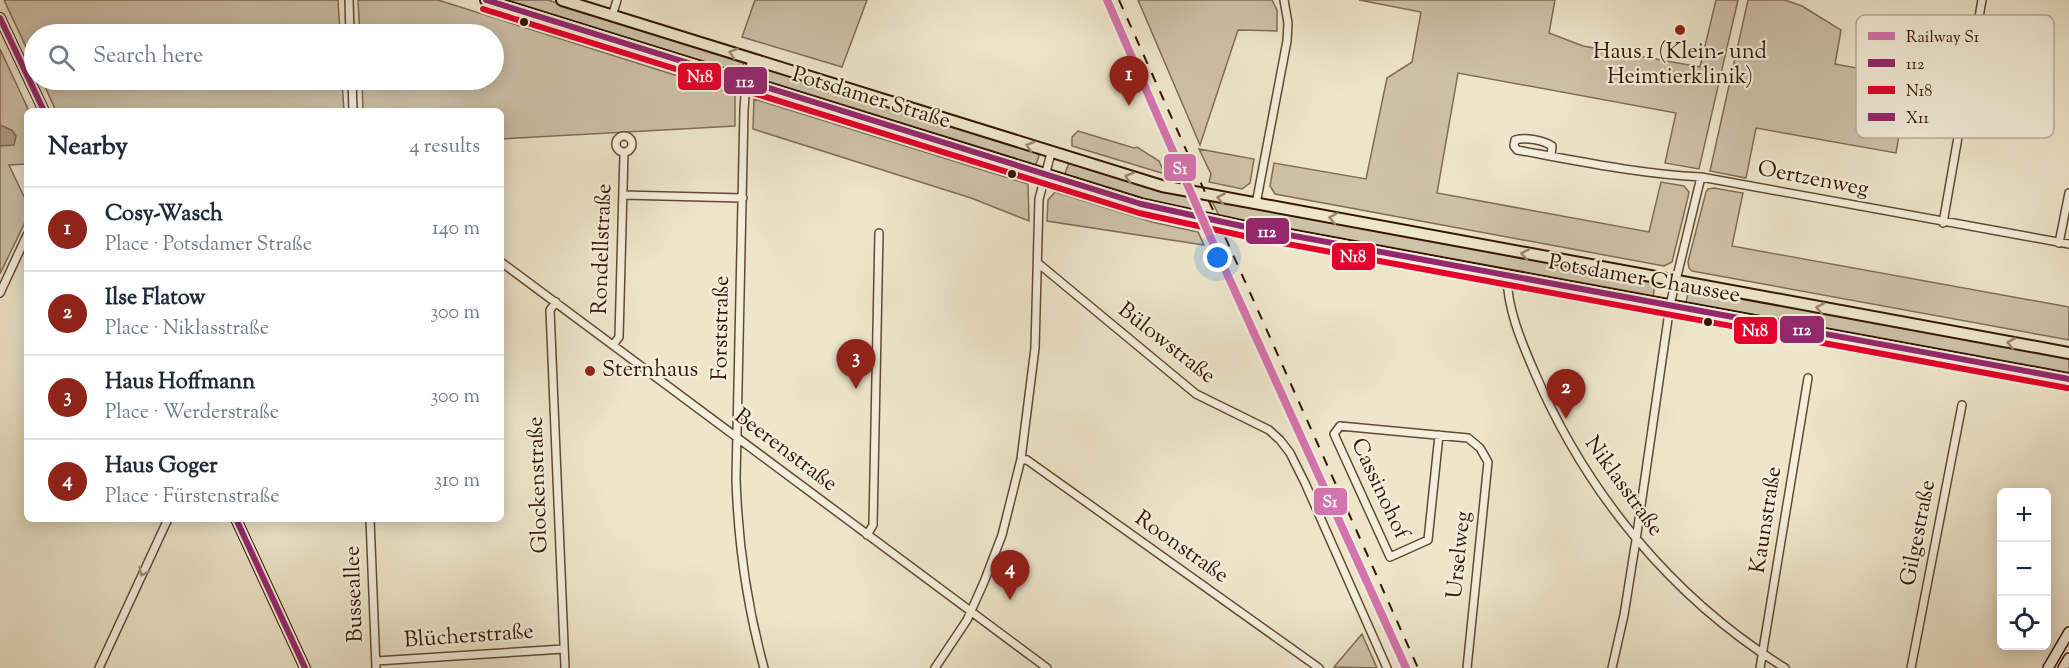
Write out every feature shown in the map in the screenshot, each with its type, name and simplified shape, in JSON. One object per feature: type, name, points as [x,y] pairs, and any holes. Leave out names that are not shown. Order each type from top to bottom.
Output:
[{"type":"main road","name":"Potsdamer Straße","points":[[486,0],[1141,204],[1246,227]]},
{"type":"main road","name":"Potsdamer Straße","points":[[562,0],[1162,186],[1256,204]]},
{"type":"main road","name":"Potsdamer Chaussee","points":[[1256,204],[2069,353]]},
{"type":"main road","name":"Potsdamer Chaussee","points":[[1246,227],[2069,379]]},
{"type":"street","points":[[349,0],[350,24]]},
{"type":"street","points":[[612,16],[617,0]]},
{"type":"street","points":[[1256,204],[1287,41],[1288,23],[1284,0]]},
{"type":"street","points":[[1979,15],[1982,0]]},
{"type":"street","points":[[0,18],[24,69]]},
{"type":"street","name":"Forststraße","points":[[752,60],[746,81],[736,479],[737,519],[753,623],[765,668]]},
{"type":"street","points":[[34,90],[43,108]]},
{"type":"street","points":[[352,90],[353,108]]},
{"type":"street","name":"Oertzenweg","points":[[1551,156],[1552,146],[1546,143],[1520,138],[1515,140],[1514,146],[1517,150],[1551,156],[1662,175],[1701,177],[1943,223],[2069,244]]},
{"type":"street","points":[[1943,223],[1958,138]]},
{"type":"street","name":"Rondellstraße","points":[[613,345],[619,337],[624,152]]},
{"type":"street","points":[[935,668],[970,612],[1002,535],[1021,459],[1035,348],[1039,199],[1051,153]]},
{"type":"street","points":[[1612,668],[1624,615],[1636,540],[1670,305],[1701,177]]},
{"type":"street","points":[[2059,243],[2069,193]]},
{"type":"street","points":[[623,195],[743,198]]},
{"type":"street","points":[[867,535],[873,525],[879,233]]},
{"type":"street","points":[[0,293],[24,241]]},
{"type":"street","name":"Beerenstraße","points":[[504,264],[1047,668]]},
{"type":"street","name":"Bülowstraße","points":[[1038,264],[1196,394],[1269,430],[1280,440],[1290,453],[1305,483],[1387,668]]},
{"type":"street","name":"Niklasstraße","points":[[1507,275],[1507,288],[1516,326],[1547,401],[1576,456],[1605,499],[1636,540],[1674,580],[1718,619],[1785,668]]},
{"type":"street","name":"Glockenstraße","points":[[555,302],[550,310],[565,668]]},
{"type":"street","name":"Kaunstraße","points":[[1760,668],[1808,378]]},
{"type":"street","name":"Gilgestraße","points":[[1911,668],[1962,405]]},
{"type":"street","name":"Cassinohof","points":[[1439,435],[1428,540],[1390,557],[1334,434],[1340,426],[1439,435],[1468,438],[1480,448]]},
{"type":"street","name":"Urselweg","points":[[1467,668],[1488,462],[1480,448]]},
{"type":"street","name":"Roonstraße","points":[[1021,459],[1027,460],[1319,668]]},
{"type":"street","points":[[99,668],[167,522]]},
{"type":"street","points":[[237,522],[305,668]]},
{"type":"street","name":"Busseallee","points":[[370,522],[376,664]]},
{"type":"street","points":[[2048,668],[2069,632]]},
{"type":"street","name":"Blücherstraße","points":[[376,664],[564,649]]},
{"type":"street","points":[[2063,668],[2069,658]]},
{"type":"shaded area","points":[[4,0],[338,0],[339,24],[24,24],[24,43]]},
{"type":"shaded area","points":[[358,0],[438,0],[735,94],[735,126],[504,139],[504,108],[363,108],[362,90],[504,90],[504,24],[359,24]]},
{"type":"shaded area","points":[[500,0],[548,0],[744,63],[741,74],[738,75]]},
{"type":"shaded area","points":[[755,0],[867,0],[842,67],[742,37]]},
{"type":"shaded area","points":[[1138,0],[1272,0],[1277,10],[1277,31],[1238,30],[1200,145]]},
{"type":"shaded area","points":[[1359,0],[1555,0],[1549,33],[1583,46],[1700,67],[1716,0],[1738,0],[1699,169],[1665,163],[1676,113],[1458,73],[1437,193],[1649,232],[1661,182],[1684,186],[1689,192],[1672,262],[1664,266],[1275,194],[1270,186],[1274,163],[1366,179],[1387,78],[1412,62],[1421,12]]},
{"type":"shaded area","points":[[1748,0],[1785,0],[1802,6],[1841,30],[1835,64],[1856,68],[1856,138],[1899,138],[1896,153],[1756,128],[1746,178],[1710,171]]},
{"type":"shaded area","points":[[0,49],[28,108],[24,108],[24,164],[9,165],[24,197],[24,224],[0,274]]},
{"type":"shaded area","points":[[759,67],[1037,153],[1039,156],[1035,167],[757,80],[755,78]]},
{"type":"shaded area","points":[[47,90],[343,90],[344,108],[55,108]]},
{"type":"shaded area","points":[[754,99],[1028,184],[1029,221],[971,198],[753,129]]},
{"type":"shaded area","points":[[0,125],[12,130],[16,136],[14,145],[0,146]]},
{"type":"shaded area","points":[[1078,131],[1137,147],[1159,161],[1165,174],[1072,146],[1072,137]]},
{"type":"shaded area","points":[[1199,149],[1254,159],[1250,183],[1242,189],[1209,182],[1211,174]]},
{"type":"shaded area","points":[[1069,163],[1151,188],[1188,196],[1195,213],[1149,202],[1064,176]]},
{"type":"shaded area","points":[[1714,188],[1743,193],[1732,246],[2069,307],[2069,340],[1692,271],[1688,262],[1706,192]]},
{"type":"shaded area","points":[[1055,192],[1152,222],[1198,232],[1204,245],[1047,221],[1048,200]]},
{"type":"shaded area","points":[[1212,201],[1655,282],[1653,298],[1220,218]]},
{"type":"shaded area","points":[[1689,288],[2069,358],[2069,374],[1686,303]]},
{"type":"shaded area","points":[[1362,634],[1377,668],[1334,667]]},
{"type":"railway","points":[[1119,0],[1418,668]]},
{"type":"rail line","name":"S1","points":[[1107,0],[1209,234],[1406,668]]},
{"type":"transit line","name":"112","points":[[486,0],[1141,204],[1246,227],[2069,379]]},
{"type":"transit line","name":"N18","points":[[483,9],[1139,213],[1244,236],[2067,388]]},
{"type":"transit line","name":"X11","points":[[0,18],[24,69]]},
{"type":"transit line","name":"X11","points":[[34,90],[43,108]]},
{"type":"transit line","name":"X11","points":[[237,522],[305,668]]},
{"type":"place","name":"Haus 1 (Klein- und Heimtierklinik)","points":[[1680,30]]},
{"type":"place","name":"Cosy-Wasch","points":[[1129,106]]},
{"type":"place","name":"Sternhaus","points":[[590,371]]},
{"type":"place","name":"Haus Hoffmann","points":[[856,389]]},
{"type":"place","name":"Ilse Flatow","points":[[1566,419]]},
{"type":"place","name":"Haus Goger","points":[[1010,600]]}]
